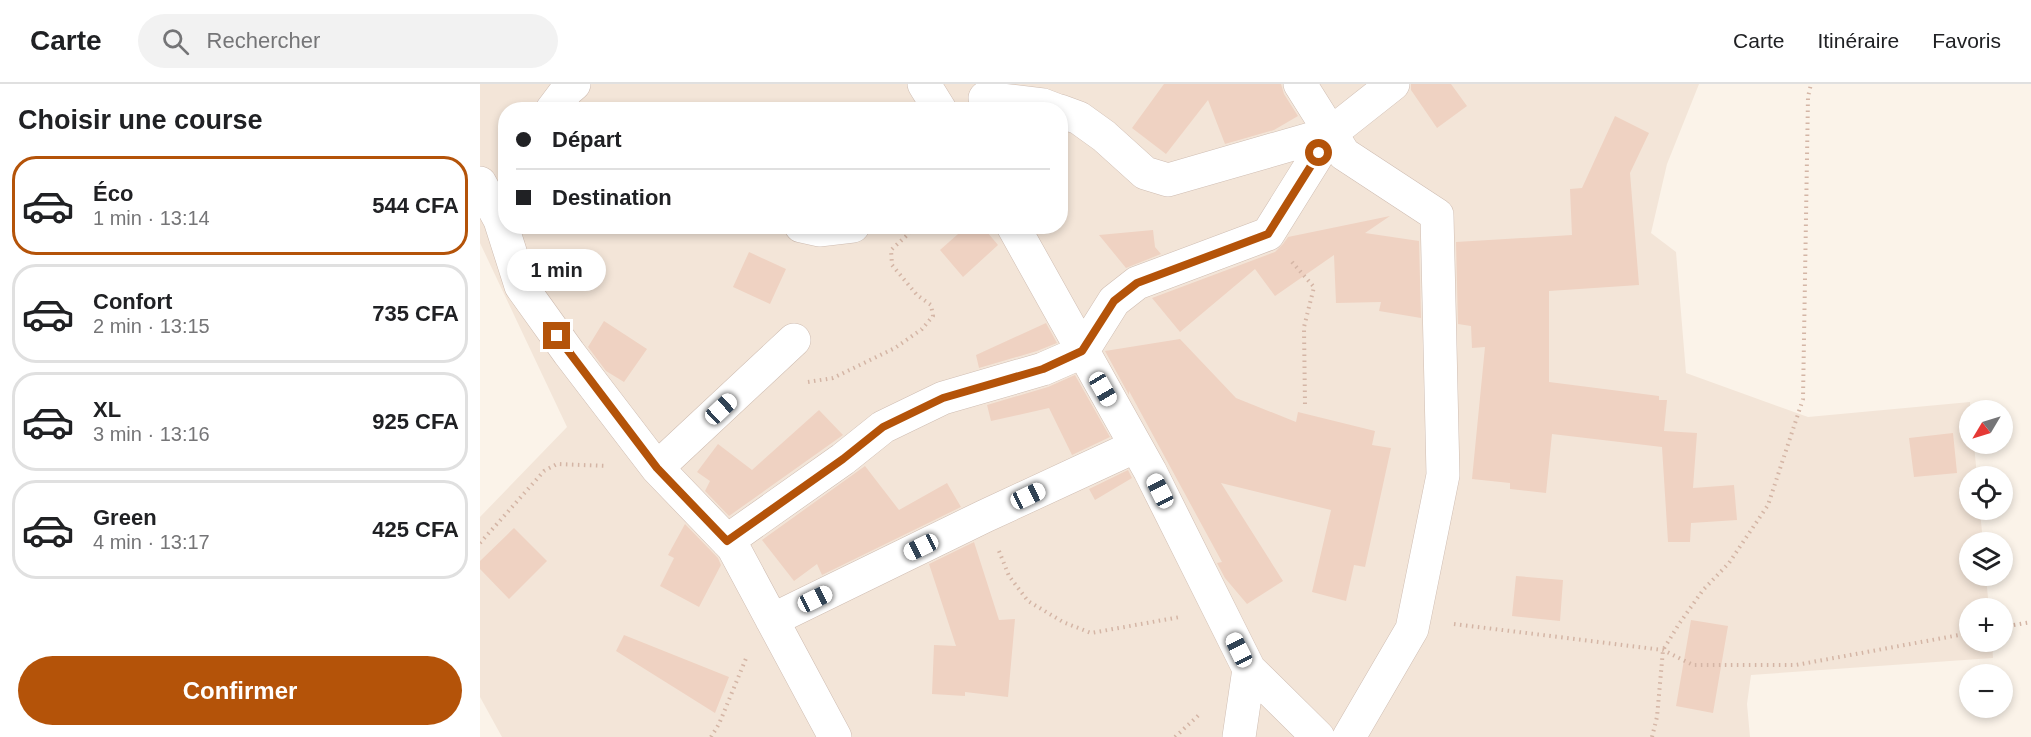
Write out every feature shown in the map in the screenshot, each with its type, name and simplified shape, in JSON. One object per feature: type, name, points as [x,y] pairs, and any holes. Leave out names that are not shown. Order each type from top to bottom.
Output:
[{"type":"street","points":[[558,102],[574,84]]},
{"type":"street","points":[[924,84],[935,102]]},
{"type":"street","points":[[1300,84],[1344,154],[1437,215],[1443,475],[1412,629],[1349,737]]},
{"type":"street","points":[[727,541],[843,459],[883,427],[943,398],[1043,369],[1082,351],[1114,301],[1137,283],[1268,234],[1331,133],[1393,84]]},
{"type":"street","points":[[985,97],[1021,102]]},
{"type":"street","points":[[1068,114],[1079,118],[1104,136],[1145,173],[1168,180],[1331,133]]},
{"type":"street","points":[[480,183],[498,220]]},
{"type":"street","points":[[503,234],[521,286],[569,353],[657,468],[733,547],[835,737]]},
{"type":"street","points":[[1017,234],[1136,446],[1249,669],[1318,737]]},
{"type":"street","points":[[657,468],[794,340]]},
{"type":"street","points":[[772,620],[985,516],[1136,446]]},
{"type":"street","points":[[1239,737],[1249,669]]},
{"type":"path","points":[[1652,737],[1657,717],[1663,650],[1703,590],[1729,563],[1767,505],[1803,399],[1808,98],[1811,84]]},
{"type":"path","points":[[801,383],[833,378],[896,348],[922,329],[933,316],[931,305],[916,295],[892,265],[891,250],[908,234]]},
{"type":"path","points":[[1268,234],[1314,287],[1304,327],[1305,406]]},
{"type":"path","points":[[480,543],[544,471],[557,464],[657,468]]},
{"type":"path","points":[[985,516],[1009,576],[1028,601],[1063,622],[1092,633],[1219,609]]},
{"type":"path","points":[[711,737],[756,632],[772,620]]},
{"type":"path","points":[[2013,625],[2031,622]]},
{"type":"path","points":[[1412,629],[1445,623],[1663,650],[1693,665],[1796,665],[1959,635]]},
{"type":"shaded area","points":[[480,84],[1699,84],[1667,164],[1651,233],[1676,252],[1686,373],[1808,417],[1959,403],[1959,454],[1975,454],[1976,466],[1959,466],[1959,520],[1981,520],[1982,532],[1959,532],[1959,586],[1987,586],[1988,598],[1959,598],[1959,652],[1993,652],[1993,658],[1751,675],[1747,704],[1750,737],[502,737],[480,697],[480,517],[567,427],[480,243]]},
{"type":"building","points":[[1164,84],[1281,84],[1284,94],[1298,116],[1274,130],[1225,144],[1208,100],[1166,154],[1132,128]]},
{"type":"building","points":[[1411,84],[1451,84],[1467,106],[1437,128],[1411,90]]},
{"type":"building","points":[[1615,116],[1649,133],[1630,173],[1639,285],[1549,291],[1549,382],[1659,396],[1659,400],[1667,400],[1664,431],[1697,433],[1693,488],[1734,485],[1737,520],[1691,523],[1690,542],[1668,542],[1662,447],[1552,434],[1546,493],[1510,489],[1510,483],[1472,479],[1485,347],[1472,348],[1471,326],[1458,324],[1456,242],[1572,235],[1570,189],[1582,188]]},
{"type":"building","points":[[1390,216],[1365,233],[1419,241],[1421,318],[1379,311],[1381,302],[1336,303],[1334,255],[1275,296],[1255,269],[1180,332],[1152,298],[1275,252],[1288,237]]},
{"type":"building","points":[[1153,230],[1155,247],[1161,254],[1126,268],[1099,235]]},
{"type":"building","points":[[958,234],[989,234],[998,245],[963,277],[940,250]]},
{"type":"building","points":[[749,252],[786,269],[770,304],[733,287]]},
{"type":"building","points":[[604,321],[647,349],[624,382],[606,371],[588,347]]},
{"type":"building","points":[[1046,323],[1057,343],[979,368],[976,355]]},
{"type":"building","points":[[1180,339],[1236,398],[1296,422],[1298,412],[1375,431],[1372,445],[1391,448],[1365,567],[1354,565],[1346,601],[1312,592],[1331,510],[1221,483],[1283,581],[1247,604],[1225,578],[1217,563],[1222,562],[1105,351]]},
{"type":"building","points":[[1075,375],[1110,437],[1072,455],[1049,408],[991,421],[987,405],[1048,387]]},
{"type":"building","points":[[819,410],[843,435],[729,516],[705,491],[710,481],[697,472],[718,444],[752,470]]},
{"type":"building","points":[[1953,433],[1957,473],[1914,477],[1909,438]]},
{"type":"building","points":[[865,466],[899,510],[947,483],[961,507],[822,575],[817,564],[794,581],[762,540]]},
{"type":"building","points":[[1128,470],[1132,478],[1095,500],[1089,489]]},
{"type":"building","points":[[685,524],[718,558],[721,565],[699,607],[660,586],[674,558],[668,555]]},
{"type":"building","points":[[514,528],[547,561],[509,599],[480,569],[480,561]]},
{"type":"building","points":[[974,542],[999,620],[1015,619],[1008,697],[965,692],[965,696],[932,694],[934,645],[956,646],[929,564]]},
{"type":"building","points":[[1516,576],[1563,580],[1560,621],[1512,616]]},
{"type":"building","points":[[1691,620],[1728,626],[1713,713],[1676,706]]},
{"type":"building","points":[[624,635],[729,677],[715,713],[616,651]]},
{"type":"route","points":[[557,336],[657,468],[727,541],[843,459],[883,427],[943,398],[1043,369],[1082,351],[1114,301],[1137,283],[1268,234],[1319,153]]}]
